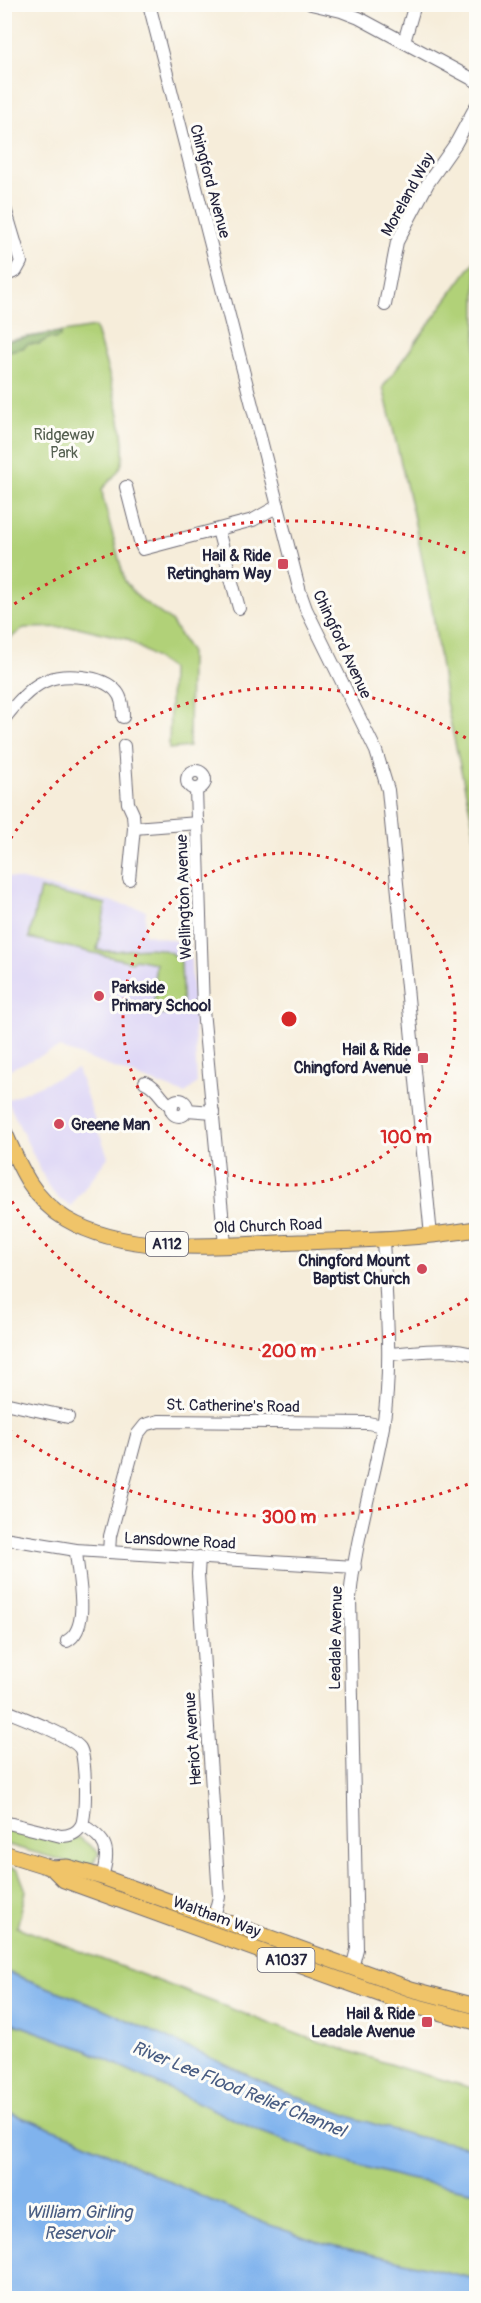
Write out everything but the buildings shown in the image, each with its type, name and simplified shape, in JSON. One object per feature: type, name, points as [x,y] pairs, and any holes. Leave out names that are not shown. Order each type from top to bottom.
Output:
[{"type":"main road","name":"Old Church Road","points":[[5,1131],[29,1185],[42,1200],[70,1222],[102,1234],[134,1241],[225,1245],[431,1236],[477,1229]]},
{"type":"main road","name":"Waltham Way","points":[[4,1853],[52,1868],[64,1880],[99,1884],[214,1917],[352,1968],[409,1996],[477,2006]]},
{"type":"main road","name":"Waltham Way","points":[[99,1884],[276,1956],[409,1996],[477,2022]]},
{"type":"main road","name":"A1037","points":[[276,1956],[282,1942]]},
{"type":"street","name":"Chingford Avenue","points":[[149,4],[306,609],[376,751],[388,790],[394,832],[431,1236]]},
{"type":"street","points":[[404,42],[415,4]]},
{"type":"street","points":[[318,5],[359,18],[477,81]]},
{"type":"street","name":"Moreland Way","points":[[386,305],[397,242],[428,183],[456,143],[477,106]]},
{"type":"street","points":[[4,205],[21,262],[16,272],[4,276]]},
{"type":"street","points":[[126,487],[143,549],[253,520],[278,506]]},
{"type":"street","points":[[218,530],[239,608]]},
{"type":"street","points":[[4,719],[33,688],[46,681],[74,676],[101,682],[117,692],[122,704],[123,717]]},
{"type":"street","points":[[124,746],[128,803],[133,813],[134,828],[129,879]]},
{"type":"street","name":"Wellington Avenue","points":[[196,789],[203,1010],[225,1245]]},
{"type":"street","points":[[134,828],[198,824]]},
{"type":"street","points":[[145,1082],[151,1084],[172,1107],[175,1102],[182,1101],[187,1110],[213,1112]]},
{"type":"street","name":"Leadale Avenue","points":[[352,1968],[357,1949],[350,1598],[383,1426],[389,1354],[383,1239]]},
{"type":"street","points":[[389,1354],[452,1351],[477,1355]]},
{"type":"street","points":[[4,1402],[68,1417]]},
{"type":"street","name":"St. Catherine's Road","points":[[109,1552],[110,1536],[137,1435],[140,1430],[152,1422],[159,1420],[357,1423],[383,1426]]},
{"type":"street","name":"Lansdowne Road","points":[[4,1538],[76,1550],[355,1567]]},
{"type":"street","points":[[67,1641],[76,1633],[81,1614],[76,1550]]},
{"type":"street","name":"Heriot Avenue","points":[[199,1557],[198,1574],[219,1897],[214,1917]]},
{"type":"street","points":[[4,1710],[69,1739],[79,1747],[83,1758],[85,1818],[73,1834],[62,1836],[4,1822]]},
{"type":"street","points":[[82,1825],[99,1835],[104,1842],[106,1858],[99,1884]]},
{"type":"shaded area","name":"Parkside Primary School","points":[[5,876],[146,910],[144,934],[190,944],[197,1083],[185,1094],[59,1048],[5,1071]]},
{"type":"shaded area","points":[[77,1069],[108,1157],[71,1206],[60,1200],[49,1188],[7,1100]]},
{"type":"green space","points":[[476,259],[476,899],[474,829],[446,702],[432,608],[413,514],[383,387]]},
{"type":"green space","name":"Ridgeway Park","points":[[95,327],[110,377],[123,439],[120,468],[102,489],[103,498],[125,582],[139,598],[171,621],[190,651],[189,747],[169,749],[171,669],[127,639],[78,627],[24,628],[5,642],[5,341]]},
{"type":"green space","points":[[60,332],[60,337],[55,339],[49,338],[39,344],[28,344],[23,348],[5,351],[5,341]]},
{"type":"green space","points":[[40,889],[106,904],[97,950],[153,948],[173,954],[181,962],[183,1014],[151,1015],[158,981],[154,980],[156,963],[135,959],[132,962],[29,938]]},
{"type":"green space","points":[[4,1827],[72,1840],[79,1837],[99,1853],[93,1863],[85,1867],[5,1844]]},
{"type":"green space","points":[[4,1865],[18,1870],[26,1891],[17,1927],[305,2037],[476,2089],[476,2148],[414,2136],[357,2119],[287,2093],[99,2007],[5,1971]]},
{"type":"green space","points":[[4,2020],[84,2049],[259,2131],[326,2156],[405,2178],[476,2192],[476,2279],[319,2242],[264,2223],[72,2136],[5,2111]]},
{"type":"water","name":"River Lee Flood Relief Channel","points":[[4,1971],[99,2007],[287,2093],[357,2119],[414,2136],[476,2148],[476,2192],[405,2178],[326,2156],[259,2131],[84,2049],[5,2020]]},
{"type":"water","name":"William Girling Reservoir","points":[[4,2111],[72,2136],[264,2223],[319,2242],[476,2279],[476,2298],[5,2298]]},
{"type":"place","name":"Hail & Ride Retingham Way","points":[[283,564]]},
{"type":"place","name":"Parkside Primary School","points":[[99,996]]},
{"type":"place","name":"Hail & Ride Chingford Avenue","points":[[423,1058]]},
{"type":"place","name":"Greene Man","points":[[59,1124]]},
{"type":"place","name":"Chingford Mount Baptist Church","points":[[422,1269]]},
{"type":"place","name":"Hail & Ride Leadale Avenue","points":[[427,2022]]}]
